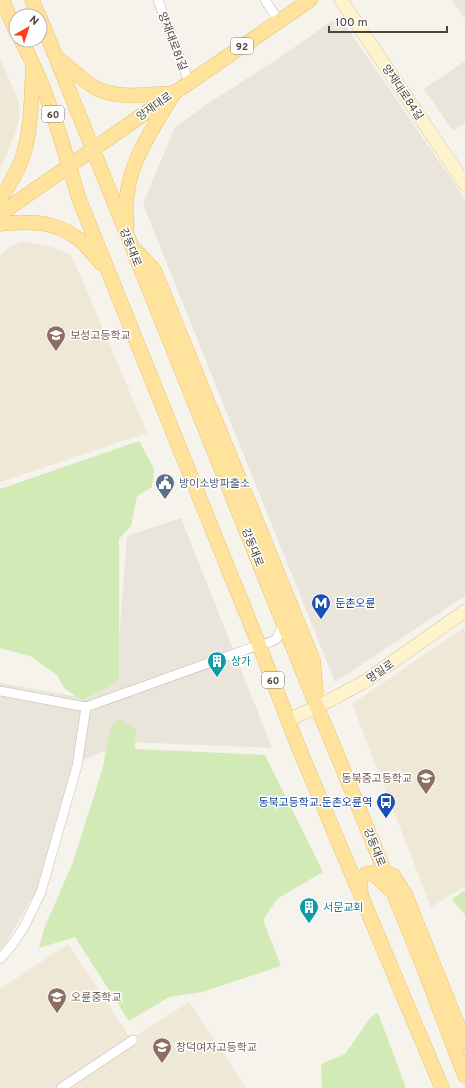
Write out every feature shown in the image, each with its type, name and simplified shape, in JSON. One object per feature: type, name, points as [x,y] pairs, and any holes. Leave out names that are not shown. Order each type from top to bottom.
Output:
[{"type":"main road","points":[[2,0],[8,13]]},
{"type":"main road","name":"양재대로","points":[[0,214],[189,82],[310,0]]},
{"type":"main road","name":"강동대로","points":[[48,36],[130,245],[394,894],[465,1076]]},
{"type":"main road","name":"60","points":[[25,48],[33,62],[61,137],[79,199],[107,270],[288,720],[442,1088]]},
{"type":"main road","points":[[56,56],[98,90],[122,95],[174,93]]},
{"type":"main road","points":[[0,199],[14,177],[23,157],[29,131],[33,62]]},
{"type":"main road","points":[[174,93],[143,145],[132,170],[125,198],[126,222],[130,245],[154,270],[313,660],[317,707]]},
{"type":"main road","points":[[0,224],[26,221],[47,224],[65,230],[81,241],[107,270]]},
{"type":"main road","points":[[374,845],[405,894],[465,1043]]},
{"type":"main road","points":[[361,895],[360,882],[367,873],[373,873],[394,894]]},
{"type":"street","points":[[265,0],[279,21]]},
{"type":"street","name":"양재대로84길","points":[[341,0],[465,184]]},
{"type":"street","name":"양재대로81길","points":[[161,1],[189,82]]},
{"type":"street","name":"명일로","points":[[288,720],[317,707],[364,682],[465,611]]},
{"type":"street","points":[[0,691],[86,707],[259,645],[273,642],[279,636],[283,622]]},
{"type":"street","points":[[0,959],[24,927],[41,892],[76,766],[86,707]]},
{"type":"street","points":[[61,1088],[133,1040]]},
{"type":"shaded area","points":[[452,0],[465,0],[465,19]]},
{"type":"shaded area","points":[[339,16],[465,199],[465,596],[335,682],[143,204],[175,127]]},
{"type":"shaded area","points":[[0,58],[19,102],[19,119],[15,134],[0,170]]},
{"type":"shaded area","points":[[465,61],[465,123],[453,131],[424,89]]},
{"type":"shaded area","name":"보성고등학교","points":[[24,241],[51,247],[69,254],[79,272],[147,433],[0,482],[0,256],[10,247]]},
{"type":"shaded area","points":[[181,518],[272,748],[128,742],[72,764],[59,829],[37,889],[8,940],[0,950],[0,683],[73,696],[116,679],[127,536]]},
{"type":"shaded area","name":"동북중고등학교","points":[[465,627],[465,886],[431,907],[352,704]]},
{"type":"shaded area","name":"오륜중학교","points":[[68,944],[131,1039],[189,1002],[246,1088],[0,1088],[0,989]]},
{"type":"green space","points":[[139,441],[154,469],[152,487],[137,496],[131,526],[119,539],[119,681],[82,700],[65,689],[57,675],[30,656],[0,648],[0,489]]},
{"type":"green space","points":[[119,719],[136,729],[135,749],[265,755],[323,872],[277,899],[263,920],[281,966],[202,992],[169,997],[129,1021],[75,937],[39,948],[44,929],[73,862],[103,767],[110,729]]},
{"type":"green space","points":[[465,890],[465,915],[452,899]]},
{"type":"green space","points":[[378,1013],[406,1088],[322,1088],[321,1064],[345,1054],[371,1017]]},
{"type":"place","name":"보성고등학교","points":[[56,352]]},
{"type":"place","name":"방이소방파출소","points":[[165,500]]},
{"type":"place","name":"둔촌오륜","points":[[321,620]]},
{"type":"place","name":"상가","points":[[217,678]]},
{"type":"place","name":"동북중고등학교","points":[[426,795]]},
{"type":"place","name":"동북고등학교.둔촌오륜역","points":[[386,819]]},
{"type":"place","name":"서문교회","points":[[309,924]]},
{"type":"place","name":"오륜중학교","points":[[57,1014]]},
{"type":"place","name":"창덕여자고등학교","points":[[162,1064]]}]
